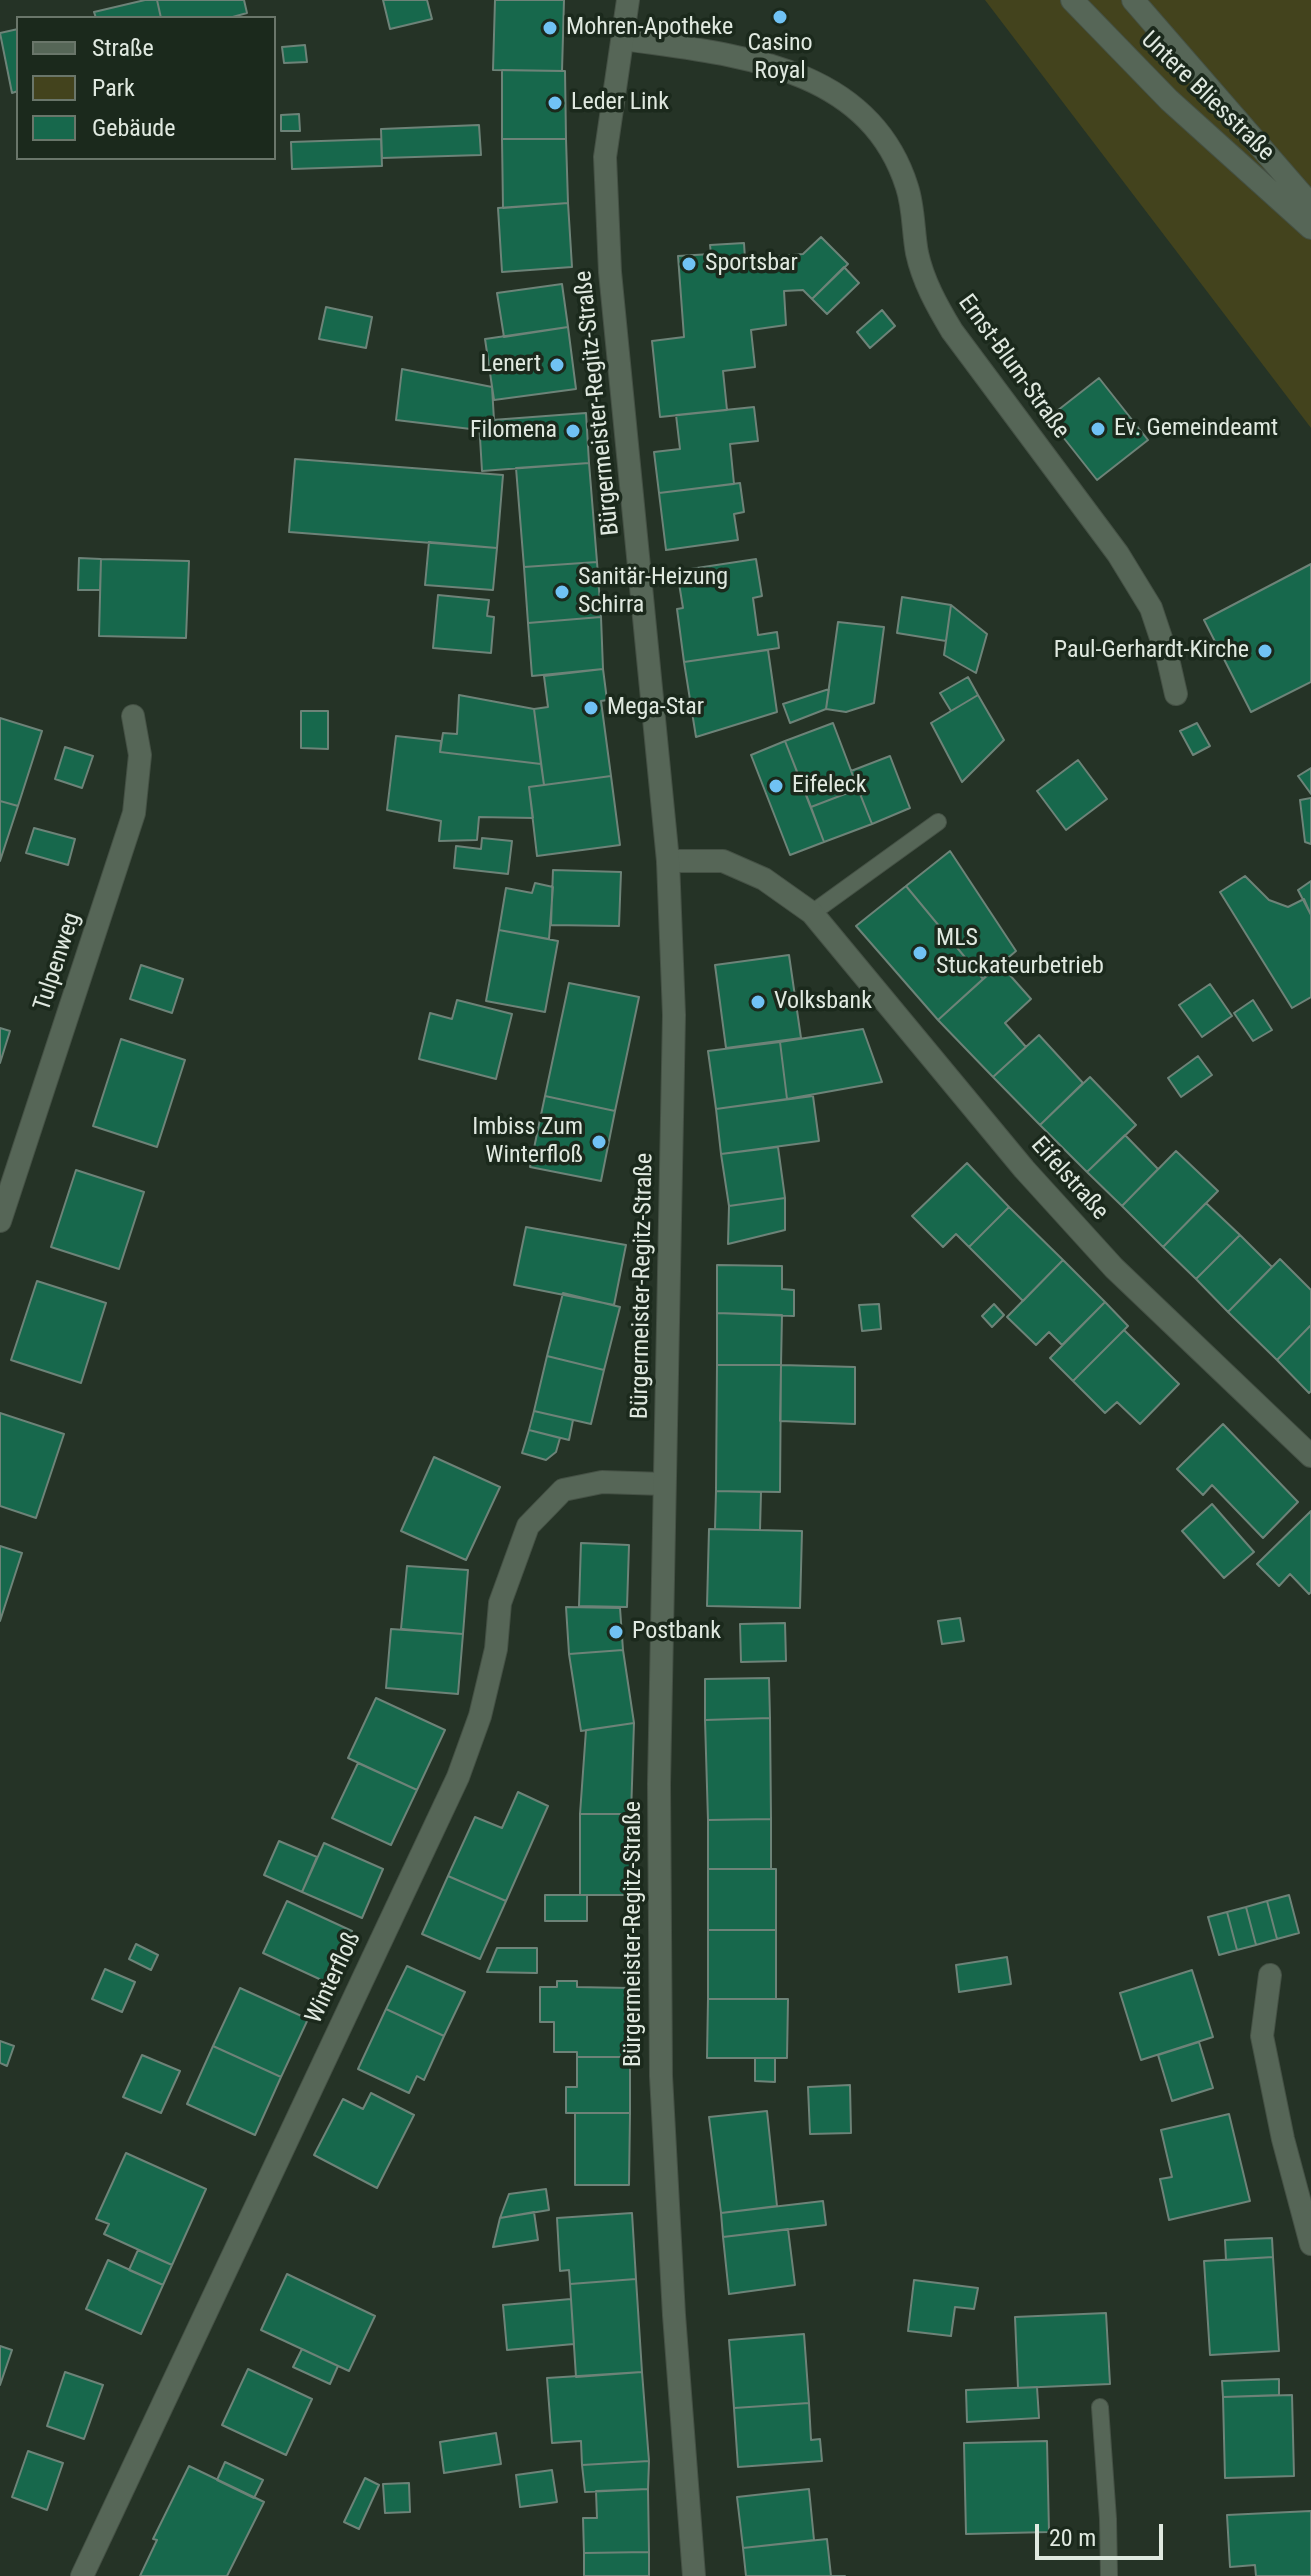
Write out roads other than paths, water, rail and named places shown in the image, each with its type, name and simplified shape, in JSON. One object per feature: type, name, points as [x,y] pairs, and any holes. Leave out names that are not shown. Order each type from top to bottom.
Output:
[{"type":"street","name":"Bürgermeister-Regitz-Straße","points":[[628,0],[605,157],[610,272],[668,861],[674,1030],[659,1784],[661,2076],[674,2315],[694,2576]]},
{"type":"street","name":"Untere Bliesstraße","points":[[1072,0],[1169,100],[1311,228]]},
{"type":"street","name":"Untere Bliesstraße","points":[[1133,0],[1311,205]]},
{"type":"street","name":"Ernst-Blum-Straße","points":[[624,39],[739,56],[797,73],[845,99],[884,138],[908,187],[918,254],[935,301],[952,331],[1118,554],[1151,608],[1176,694]]},
{"type":"street","name":"Tulpenweg","points":[[0,1221],[134,813],[140,755],[133,716]]},
{"type":"street","name":"Eifelstraße","points":[[668,861],[723,861],[764,879],[812,913],[1024,1169],[1114,1268],[1311,1456]]},
{"type":"street","name":"Winterfloß","points":[[82,2576],[458,1777],[480,1716],[493,1663],[500,1603],[528,1526],[563,1490],[602,1482],[664,1484]]},
{"type":"street","points":[[1270,1975],[1262,2036],[1283,2139],[1311,2244]]},
{"type":"lane","points":[[812,913],[938,822]]},
{"type":"lane","points":[[1100,2407],[1109,2576]]},
{"type":"place","name":"Casino Royal","points":[[780,17]]},
{"type":"place","name":"Mohren-Apotheke","points":[[550,28]]},
{"type":"place","name":"Leder Link","points":[[555,103]]},
{"type":"place","name":"Sportsbar","points":[[689,264]]},
{"type":"place","name":"Lenert","points":[[557,365]]},
{"type":"place","name":"Ev. Gemeindeamt","points":[[1098,429]]},
{"type":"place","name":"Filomena","points":[[573,431]]},
{"type":"place","name":"Sanitär-Heizung Schirra","points":[[562,592]]},
{"type":"place","name":"Paul-Gerhardt-Kirche","points":[[1265,651]]},
{"type":"place","name":"Mega-Star","points":[[591,708]]},
{"type":"place","name":"Eifeleck","points":[[776,786]]},
{"type":"place","name":"MLS Stuckateurbetrieb","points":[[920,953]]},
{"type":"place","name":"Volksbank","points":[[758,1002]]},
{"type":"place","name":"Imbiss Zum Winterfloß","points":[[599,1142]]},
{"type":"place","name":"Postbank","points":[[616,1632]]}]
